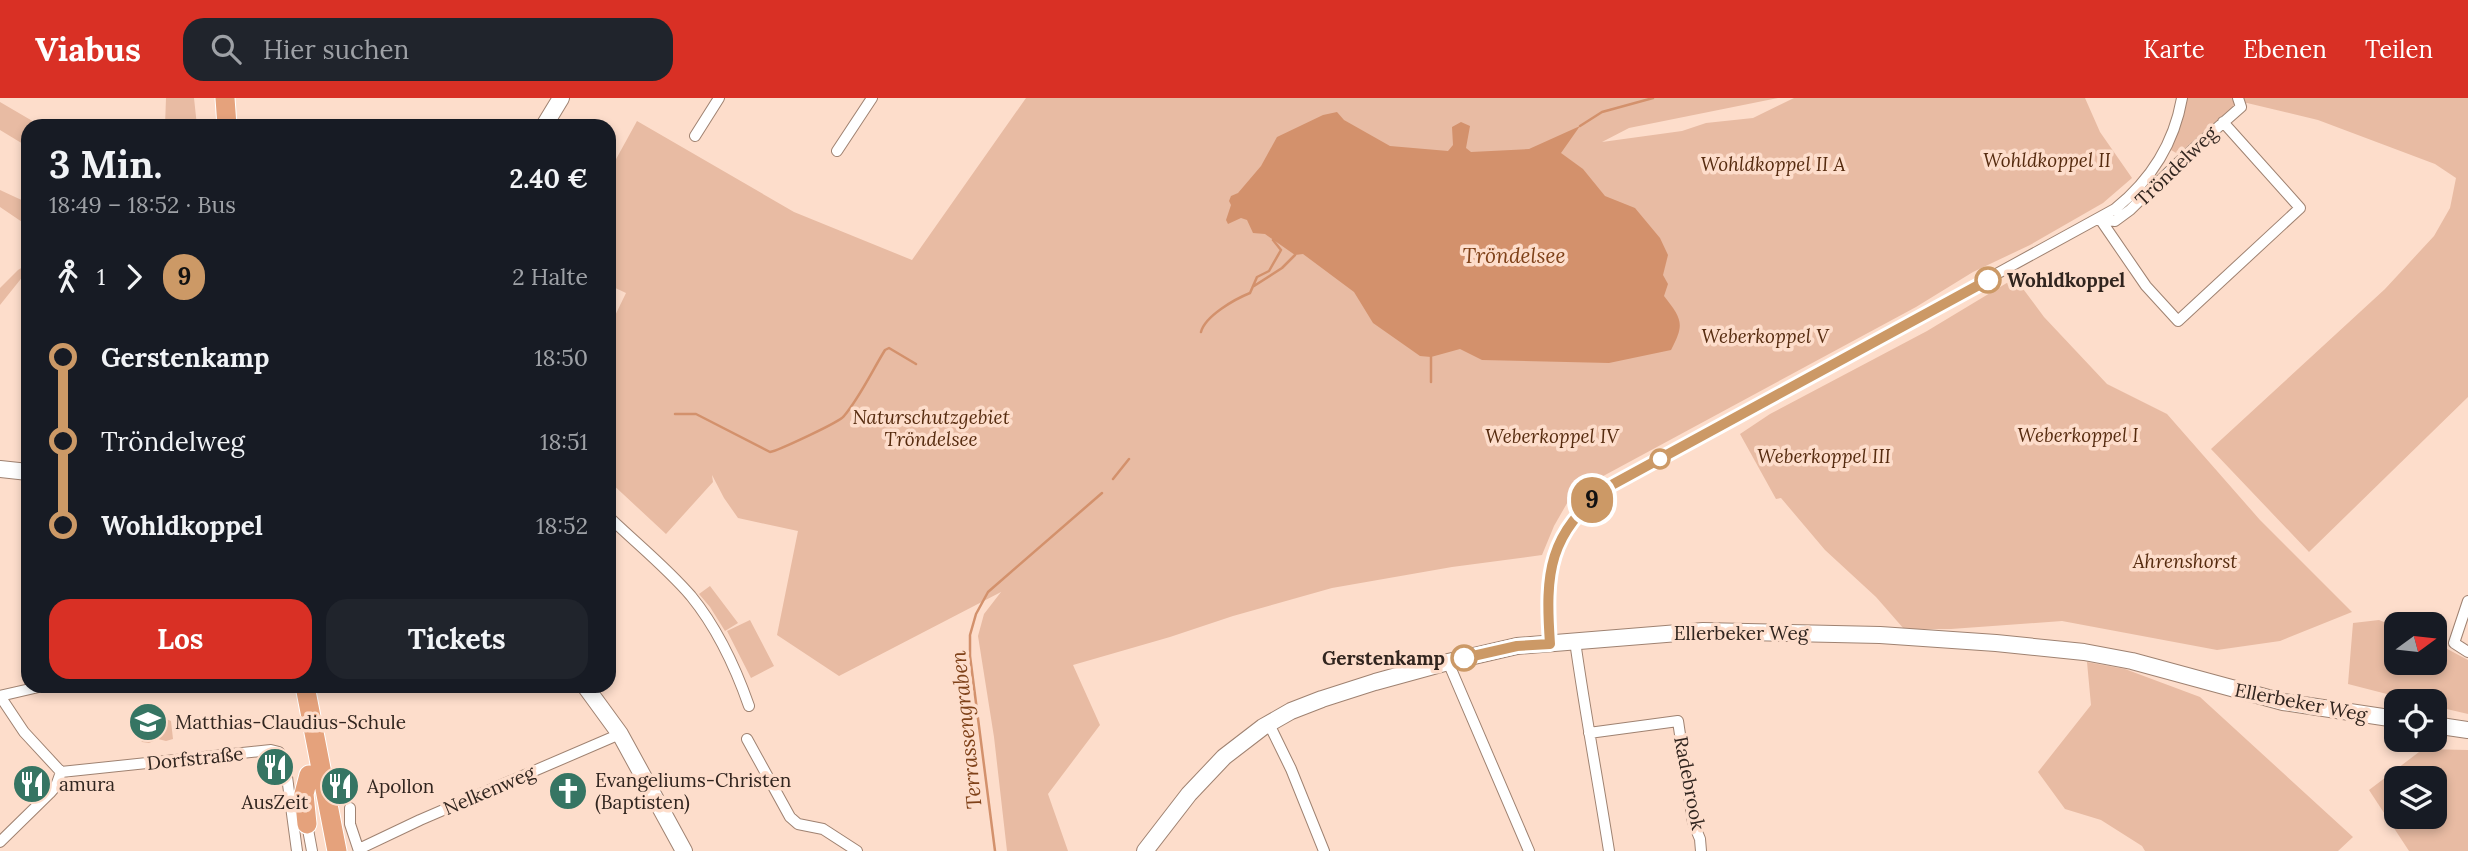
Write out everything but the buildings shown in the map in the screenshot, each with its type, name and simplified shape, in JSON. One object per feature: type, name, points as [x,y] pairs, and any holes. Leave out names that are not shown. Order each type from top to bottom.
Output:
[{"type":"highway","points":[[211,98],[213,119]]},
{"type":"highway","points":[[225,98],[227,119]]},
{"type":"highway","points":[[293,693],[323,851]]},
{"type":"highway","points":[[306,693],[337,851]]},
{"type":"highway","points":[[307,824],[304,794],[309,775]]},
{"type":"street","points":[[548,119],[561,98]]},
{"type":"street","points":[[695,136],[719,98]]},
{"type":"street","points":[[837,151],[872,98]]},
{"type":"street","name":"Tröndelweg","points":[[1550,644],[1547,592],[1550,568],[1557,548],[1576,516],[1608,487],[2100,219],[2130,198],[2154,170],[2171,138],[2182,98]]},
{"type":"street","name":"Tröndelweg","points":[[2100,219],[2115,220],[2130,210],[2241,107],[2238,98]]},
{"type":"street","points":[[2100,219],[2146,286],[2178,321],[2300,208],[2223,122]]},
{"type":"street","points":[[0,469],[21,471]]},
{"type":"street","points":[[616,524],[701,609],[738,673],[749,706]]},
{"type":"street","points":[[2468,601],[2454,643],[2468,652]]},
{"type":"street","name":"Ellerbeker Weg","points":[[1145,851],[1224,757],[1291,711],[1322,699],[1496,650],[1575,641],[1714,631],[1880,635],[1996,643],[2108,656],[2283,702],[2384,717]]},
{"type":"street","points":[[1575,641],[1609,851]]},
{"type":"street","points":[[1448,662],[1529,851]]},
{"type":"street","points":[[0,842],[50,793],[61,772],[24,732],[0,696],[21,691]]},
{"type":"street","points":[[590,693],[620,734],[684,851]]},
{"type":"street","name":"Radebrook","points":[[1590,733],[1678,721],[1693,822],[1700,839],[1701,851]]},
{"type":"street","points":[[1269,724],[1291,769],[1324,851]]},
{"type":"street","points":[[2447,727],[2468,730]]},
{"type":"street","name":"Nelkenweg","points":[[359,850],[369,842],[620,734]]},
{"type":"street","points":[[747,739],[790,817],[799,824],[823,829],[856,851]]},
{"type":"street","name":"Dorfstraße","points":[[61,772],[271,750],[279,752],[285,762],[297,851]]},
{"type":"street","points":[[350,808],[350,824],[359,850]]},
{"type":"street","points":[[307,824],[312,851]]},
{"type":"green space","points":[[166,98],[194,98],[196,119],[165,119]]},
{"type":"green space","name":"Naturschutzgebiet Tröndelsee","points":[[1026,98],[1778,98],[1629,128],[1602,142],[1682,131],[1706,123],[1753,118],[1794,98],[2085,98],[2100,132],[2132,178],[2103,203],[2030,245],[1973,272],[1916,307],[1594,481],[1570,498],[1542,555],[1452,567],[1332,588],[1073,665],[1100,725],[1048,794],[1068,851],[1007,851],[994,737],[978,636],[984,614],[1001,592],[839,676],[777,635],[798,531],[738,518],[712,475],[713,482],[666,534],[616,488],[616,314],[626,293],[616,288],[616,159],[637,121],[794,212],[912,260]]},
{"type":"green space","points":[[2187,98],[2468,98],[2468,397],[2309,552],[2211,449],[2385,289],[2434,236],[2450,208],[2456,178],[2435,164],[2318,120],[2247,103],[2229,110],[2178,154],[2171,150],[2183,119]]},
{"type":"green space","points":[[0,102],[29,119],[21,119],[21,143],[0,130]]},
{"type":"green space","points":[[0,190],[21,200],[21,221],[0,207]]},
{"type":"green space","points":[[21,268],[21,279],[0,305],[0,288]]},
{"type":"green space","points":[[2015,278],[2044,317],[2107,384],[2167,414],[2260,520],[2352,612],[2280,641],[2217,650],[2062,621],[1951,629],[1904,629],[1876,597],[1825,550],[1781,498],[1776,499],[1740,434],[1770,414],[1927,331]]},
{"type":"green space","points":[[710,586],[738,623],[725,631],[699,594]]},
{"type":"green space","points":[[750,620],[774,666],[751,678],[727,631]]},
{"type":"green space","points":[[2379,620],[2384,622],[2384,676],[2446,676],[2447,649],[2468,660],[2468,714],[2447,709],[2447,689],[2384,689],[2384,693],[2348,684],[2353,623]]},
{"type":"green space","points":[[2087,662],[2125,669],[2200,697],[2353,837],[2338,851],[2145,851],[2142,846],[2101,820],[2065,809],[2038,772],[2091,705]]},
{"type":"green space","points":[[151,706],[159,716],[171,721],[173,739],[142,742],[136,711]]},
{"type":"green space","points":[[2468,750],[2468,851],[2409,851],[2395,829],[2447,829],[2447,766],[2401,766],[2419,752]]},
{"type":"green space","points":[[2384,779],[2384,813],[2369,790]]},
{"type":"water","name":"Tröndelsee","points":[[1337,112],[1344,120],[1390,146],[1448,151],[1453,145],[1452,127],[1461,122],[1470,126],[1466,148],[1471,152],[1529,149],[1580,126],[1561,153],[1583,169],[1605,196],[1635,208],[1660,238],[1668,255],[1663,275],[1668,284],[1664,296],[1680,322],[1671,350],[1609,363],[1482,360],[1460,349],[1431,357],[1420,356],[1373,323],[1354,292],[1303,254],[1295,255],[1265,234],[1253,233],[1247,220],[1241,218],[1228,224],[1226,220],[1231,196],[1238,193],[1261,166],[1277,137],[1323,115]]},
{"type":"waterway","points":[[1580,126],[1602,112],[1653,98]]},
{"type":"waterway","name":"Terrassengraben","points":[[1201,332],[1214,314],[1250,293],[1257,277],[1269,271],[1281,250],[1273,240]]},
{"type":"waterway","points":[[1254,286],[1282,268],[1295,255]]},
{"type":"waterway","points":[[675,414],[696,414],[770,452],[808,436],[844,416],[885,350],[889,348],[916,364]]},
{"type":"waterway","points":[[1431,357],[1431,382]]},
{"type":"waterway","name":"Terrassengraben","points":[[1113,479],[1129,459]]},
{"type":"waterway","name":"Terrassengraben","points":[[995,851],[970,656],[970,635],[976,614],[988,592],[1102,493]]},
{"type":"bus line","name":"9","points":[[1464,658],[1517,646],[1550,644],[1547,592],[1550,568],[1557,548],[1576,516],[1608,487],[1988,280]]},
{"type":"place","name":"Wohldkoppel","points":[[1988,280]]},
{"type":"place","name":"Gerstenkamp","points":[[1464,658]]},
{"type":"place","name":"Matthias-Claudius-Schule","points":[[148,722]]},
{"type":"place","name":"AusZeit","points":[[275,767]]},
{"type":"place","name":"amura","points":[[32,784]]},
{"type":"place","name":"Apollon","points":[[340,786]]},
{"type":"place","name":"Evangeliums-Christen (Baptisten)","points":[[568,791]]},
{"type":"park label","name":"Wohldkoppel II","points":[[2047,160]]},
{"type":"park label","name":"Wohldkoppel II A","points":[[1773,164]]},
{"type":"park label","name":"Weberkoppel V","points":[[1765,336]]},
{"type":"park label","name":"Weberkoppel I","points":[[2078,435]]},
{"type":"park label","name":"Weberkoppel IV","points":[[1552,436]]},
{"type":"park label","name":"Weberkoppel III","points":[[1824,456]]},
{"type":"park label","name":"Ahrenshorst","points":[[2185,561]]}]
